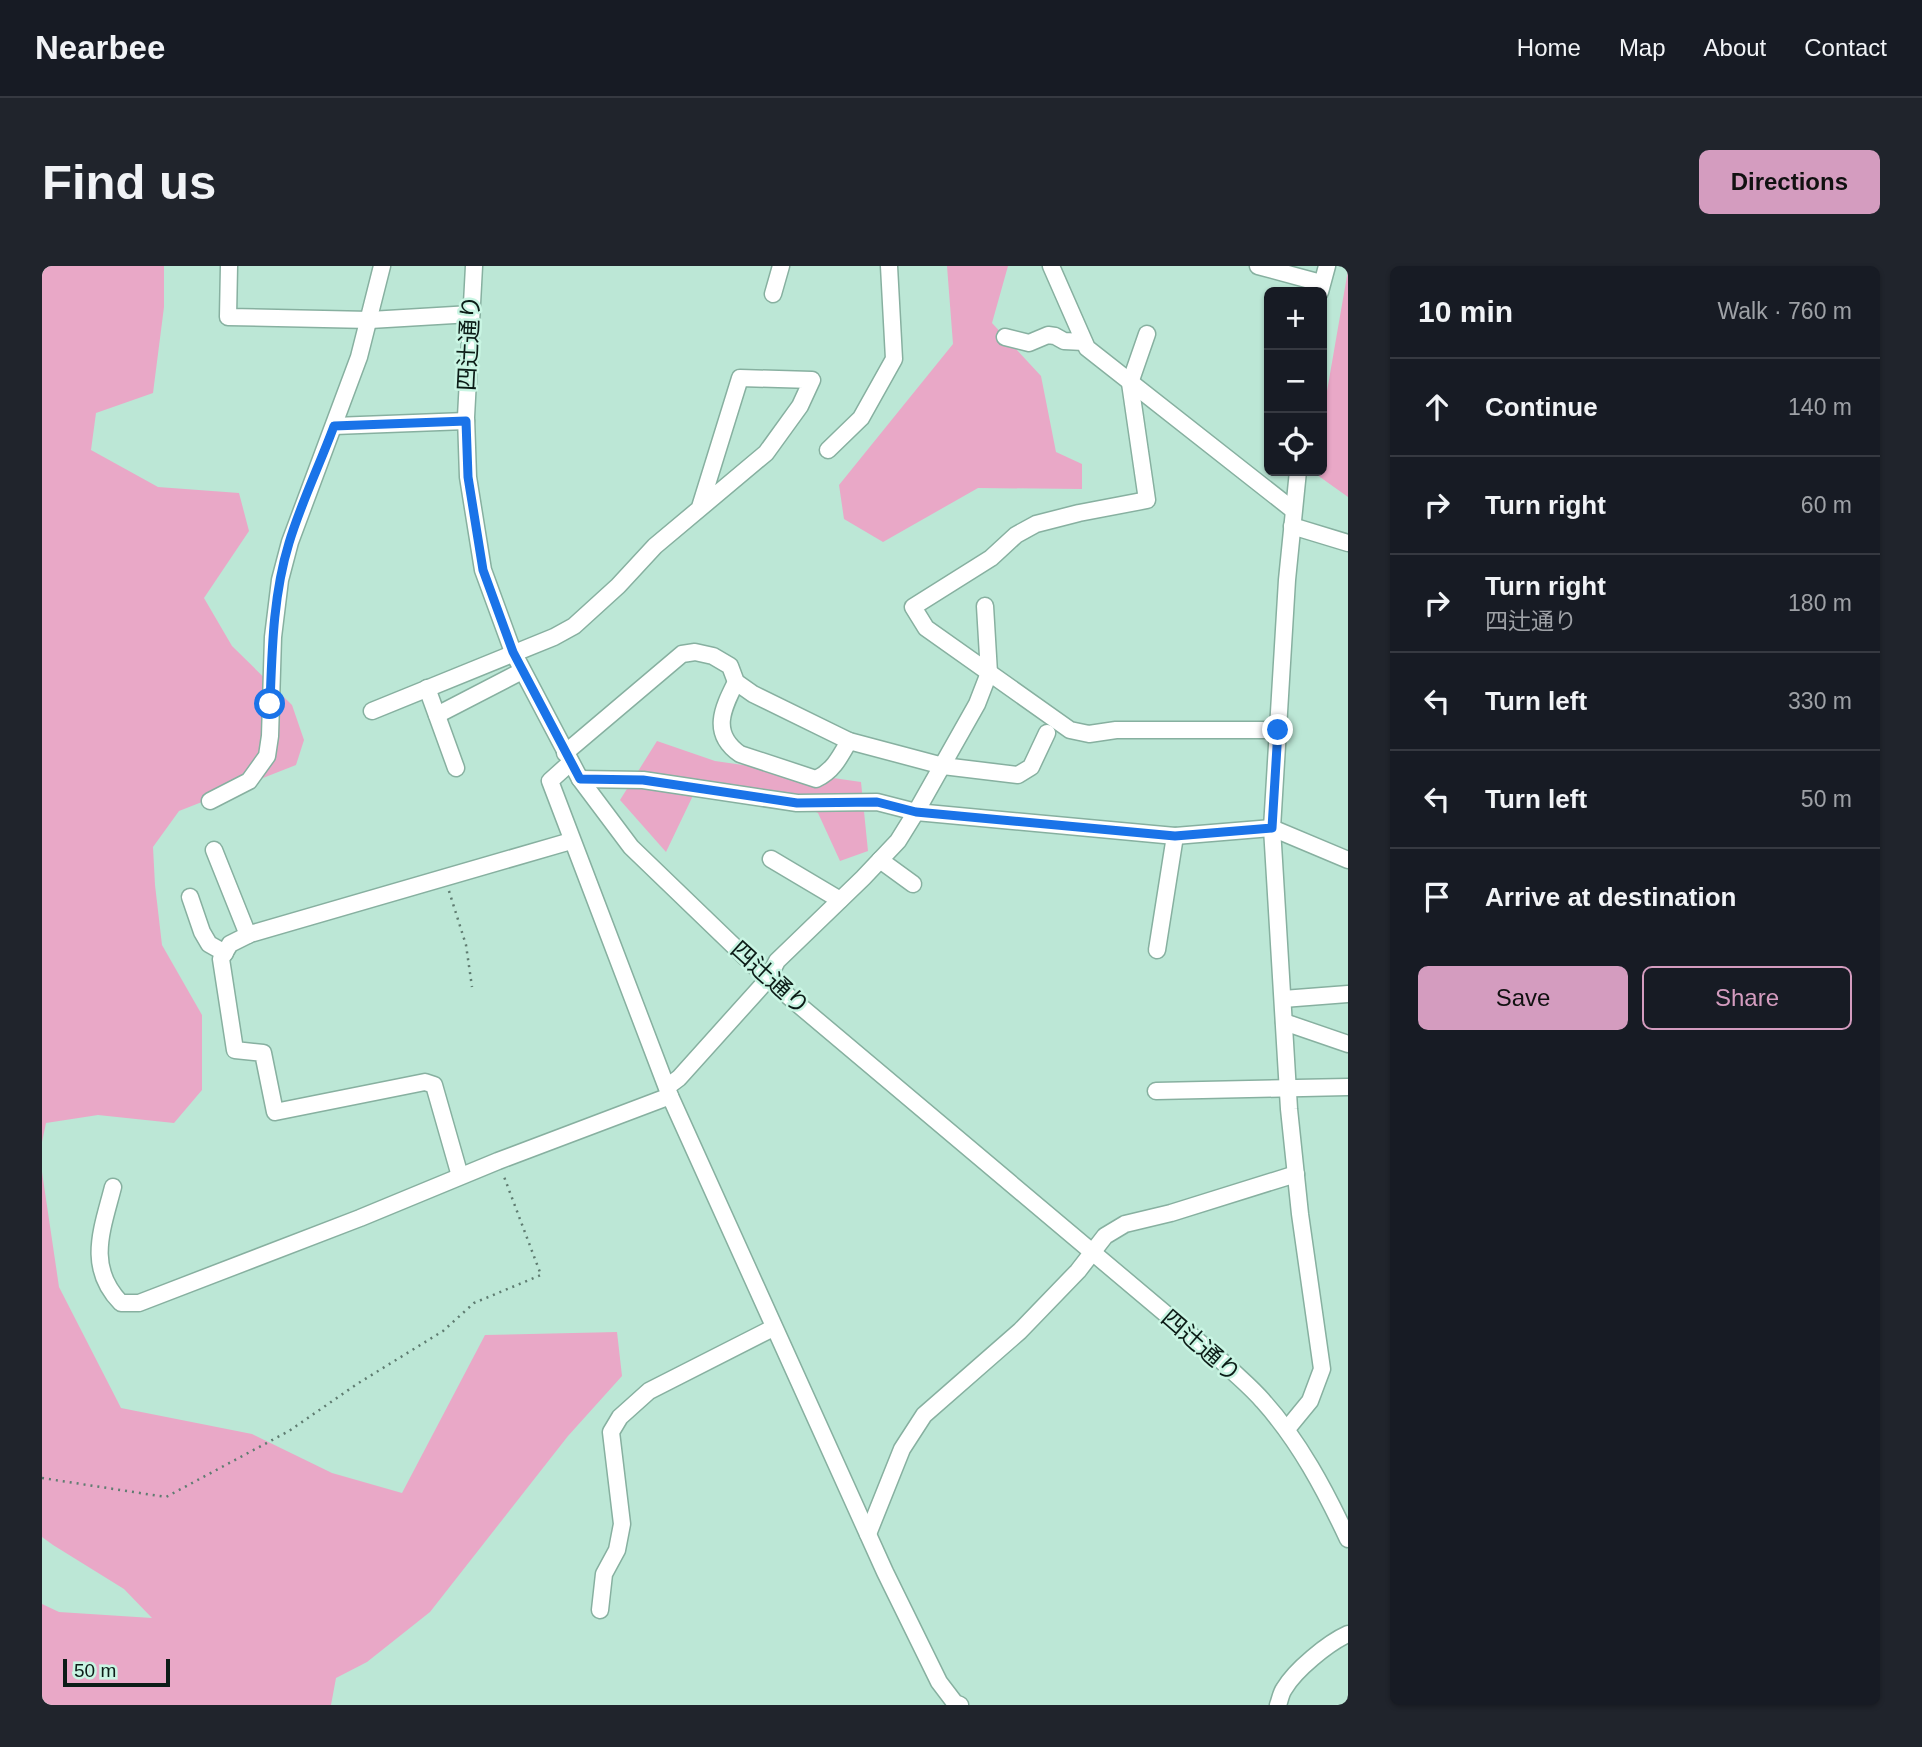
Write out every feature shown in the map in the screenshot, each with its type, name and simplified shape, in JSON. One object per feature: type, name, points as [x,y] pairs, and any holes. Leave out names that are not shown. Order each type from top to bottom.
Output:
[{"type":"street","points":[[229,266],[228,317],[369,320],[471,314]]},
{"type":"street","points":[[210,801],[249,781],[267,756],[270,736],[272,636],[281,580],[290,542],[359,357],[382,266]]},
{"type":"street","name":"四辻通り","points":[[474,266],[466,421],[468,477],[483,570],[513,652],[580,779],[631,847],[768,979],[1224,1363],[1262,1399],[1287,1429],[1315,1475],[1348,1539]]},
{"type":"street","points":[[773,294],[780,266]]},
{"type":"street","points":[[828,450],[861,418],[894,359],[889,266]]},
{"type":"street","points":[[1051,266],[1087,348],[1292,518],[1348,543]]},
{"type":"street","points":[[1258,266],[1318,287]]},
{"type":"street","points":[[1321,287],[1327,266]]},
{"type":"street","points":[[1147,334],[1130,383],[1147,500],[1036,524],[1016,535],[991,558],[914,607],[926,628],[1070,730],[1089,734],[1116,730],[1278,730]]},
{"type":"street","points":[[1005,337],[1029,343],[1048,335],[1064,341],[1084,342]]},
{"type":"street","points":[[372,711],[554,637],[574,626],[618,586],[655,546],[766,453],[800,406],[812,380],[740,378],[700,507]]},
{"type":"street","points":[[334,426],[466,421]]},
{"type":"street","points":[[1287,1429],[1310,1401],[1322,1369],[1296,1174],[1288,1088],[1272,828],[1292,518],[1297,476]]},
{"type":"street","points":[[113,1187],[99,1241],[100,1268],[112,1293],[121,1303],[139,1303],[347,1223],[668,1091],[768,979],[777,961],[898,841],[943,766],[989,673],[985,606]]},
{"type":"street","points":[[960,1705],[955,1703],[939,1682],[773,1328],[766,1307],[668,1091],[550,781],[567,758],[682,654],[695,652],[713,656],[730,666],[736,681],[753,694],[849,741],[943,766],[1018,775],[1031,767],[1047,733]]},
{"type":"street","points":[[437,715],[522,671]]},
{"type":"street","points":[[736,681],[722,710],[723,732],[730,747],[740,754],[816,779],[827,774],[849,741]]},
{"type":"street","points":[[427,688],[456,768]]},
{"type":"street","points":[[580,779],[643,780],[797,803],[877,802],[916,812],[1175,836],[1272,828],[1348,860]]},
{"type":"street","points":[[1157,950],[1175,836]]},
{"type":"street","points":[[460,1176],[434,1085],[425,1083],[275,1112],[263,1053],[235,1050],[221,959],[230,944],[248,935],[571,841]]},
{"type":"street","points":[[214,850],[248,935]]},
{"type":"street","points":[[771,859],[840,900]]},
{"type":"street","points":[[880,860],[913,884]]},
{"type":"street","points":[[190,897],[209,944],[225,953]]},
{"type":"street","points":[[1283,999],[1348,994]]},
{"type":"street","points":[[1284,1022],[1348,1044]]},
{"type":"street","points":[[1156,1091],[1348,1087]]},
{"type":"street","points":[[868,1534],[902,1449],[925,1415],[1020,1331],[1093,1253],[1105,1236],[1125,1224],[1184,1209],[1296,1174]]},
{"type":"street","points":[[600,1610],[604,1574],[617,1549],[622,1524],[611,1432],[620,1417],[649,1391],[773,1328]]},
{"type":"street","points":[[1278,1705],[1283,1690],[1299,1671],[1337,1639],[1348,1634]]},
{"type":"path","points":[[445,878],[466,945],[471,987]]},
{"type":"path","points":[[42,1478],[166,1497],[289,1431],[357,1384],[443,1331],[474,1303],[541,1275],[498,1161]]},
{"type":"shaded area","points":[[42,266],[164,266],[164,307],[153,393],[96,413],[91,450],[158,487],[239,493],[249,531],[204,598],[232,646],[292,705],[304,740],[296,765],[179,811],[153,847],[162,945],[202,1015],[202,1090],[174,1123],[98,1115],[46,1123],[42,1142]]},
{"type":"shaded area","points":[[947,266],[1008,266],[992,323],[1041,376],[1056,452],[1082,464],[1082,489],[978,488],[883,542],[844,519],[839,485],[953,344]]},
{"type":"shaded area","points":[[1348,270],[1348,497],[1319,476],[1327,476],[1327,391]]},
{"type":"shaded area","points":[[657,741],[715,761],[861,782],[868,851],[840,861],[818,813],[776,794],[699,783],[666,852],[620,800]]},
{"type":"shaded area","points":[[42,1172],[59,1287],[121,1408],[252,1434],[332,1473],[402,1493],[485,1335],[617,1332],[622,1376],[568,1436],[430,1612],[367,1662],[336,1678],[331,1705],[42,1705],[42,1604],[59,1612],[152,1618],[124,1589],[42,1537]]},
{"type":"route","points":[[270,704],[272,636],[281,580],[290,542],[334,426],[466,421],[468,477],[483,570],[513,652],[580,779],[643,780],[797,803],[877,802],[916,812],[1175,836],[1272,828],[1278,730]]}]
